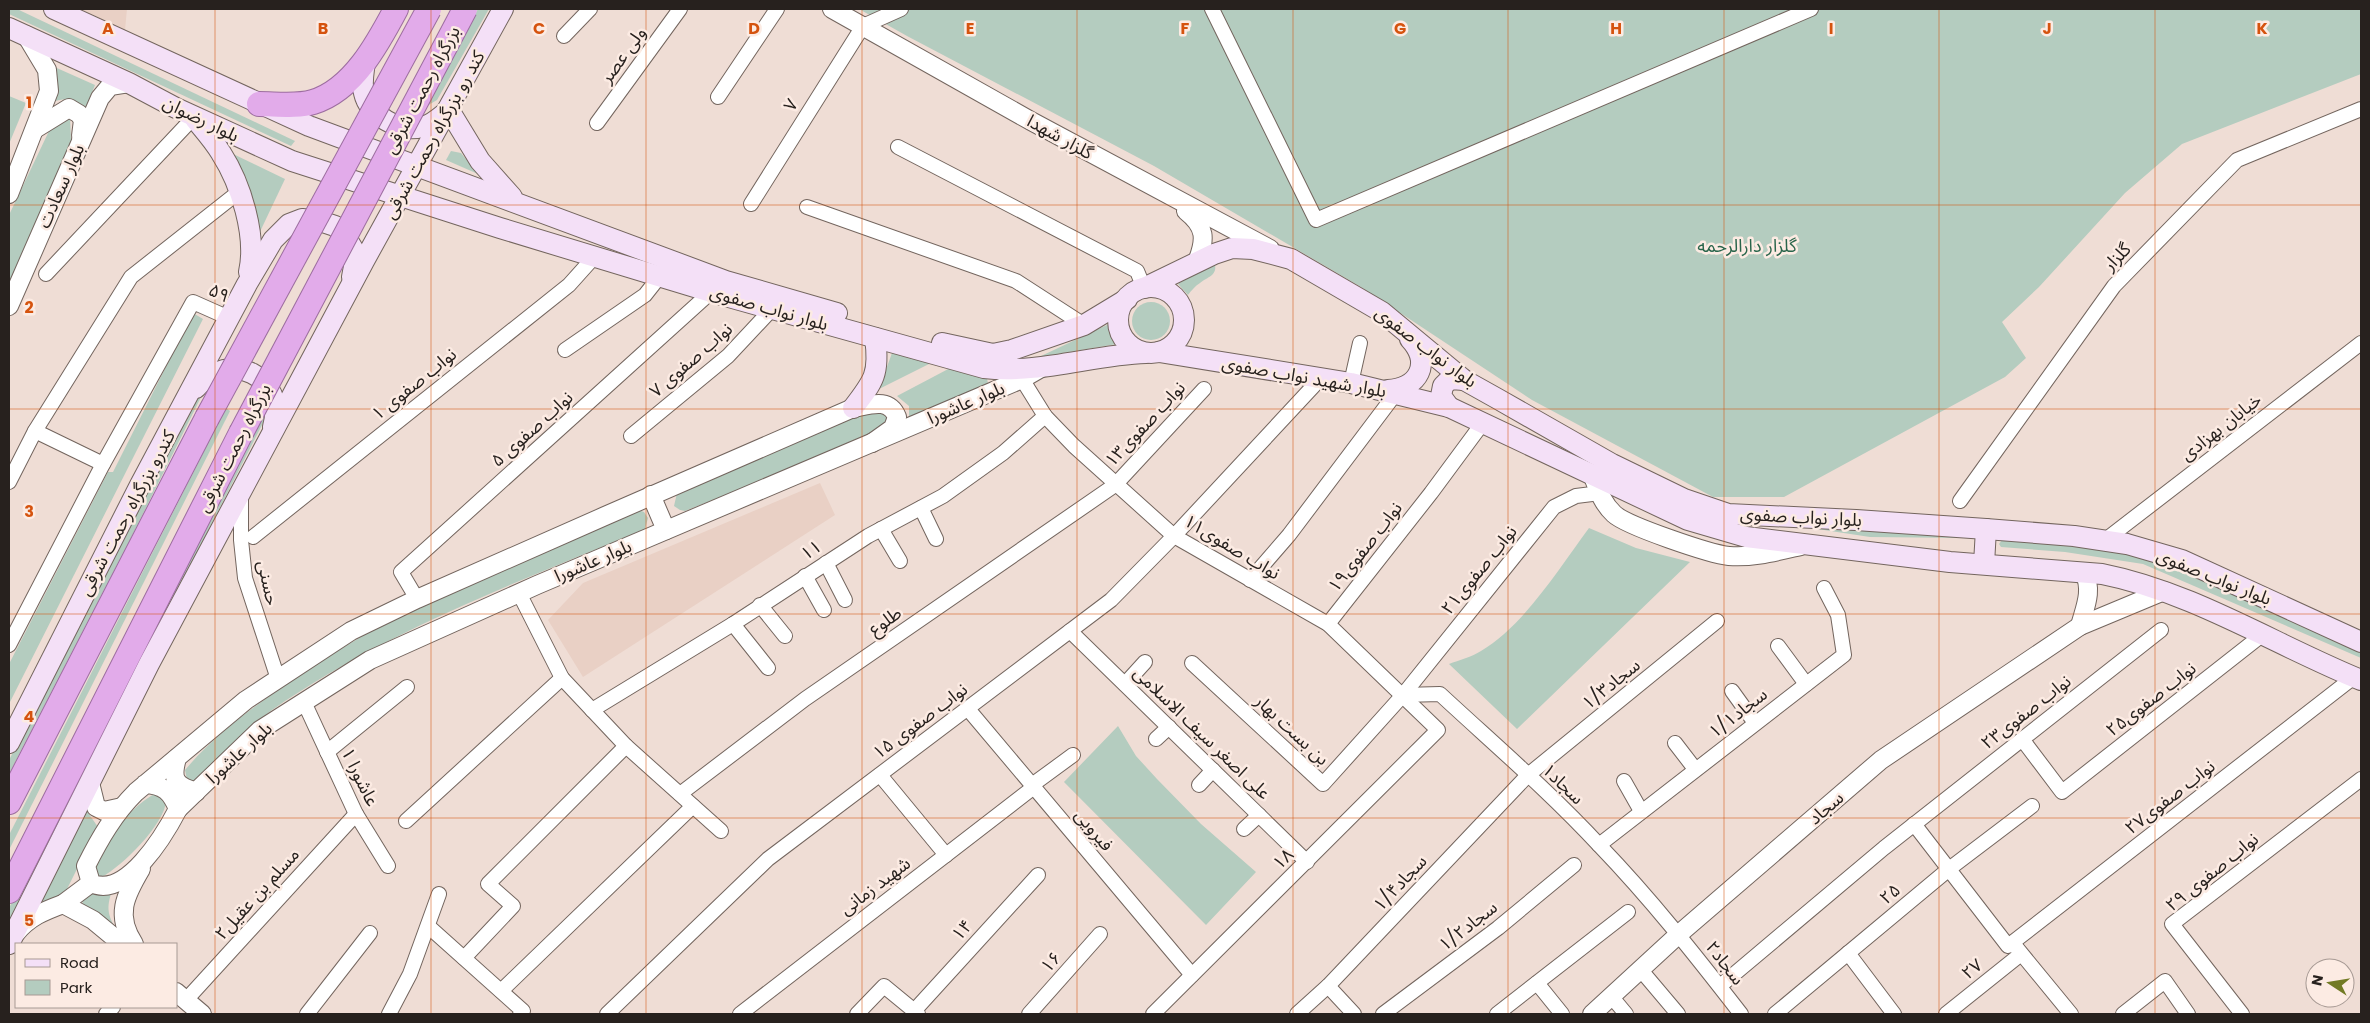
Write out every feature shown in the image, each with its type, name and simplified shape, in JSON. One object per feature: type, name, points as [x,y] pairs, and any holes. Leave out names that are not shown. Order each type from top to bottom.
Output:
[{"type":"highway","points":[[259,104],[312,102],[328,95],[343,84],[365,61],[396,9]]},
{"type":"highway","name":"بزرگراه رحمت شرقی","points":[[9,802],[207,418],[429,9]]},
{"type":"highway","name":"بزرگراه رحمت شرقی","points":[[9,891],[241,434],[465,9]]},
{"type":"main road","name":"بلوار رضوان","points":[[54,9],[309,126],[418,165]]},
{"type":"main road","name":"کند رو بزرگراه رحمت شرقی","points":[[347,293],[503,9]]},
{"type":"main road","name":"بلوار رضوان","points":[[18,32],[129,83],[185,113],[292,161],[400,195]]},
{"type":"main road","points":[[365,61],[363,91],[372,110],[382,118],[402,127],[420,128],[436,121],[448,110],[480,161],[517,202]]},
{"type":"main road","points":[[185,113],[221,153],[240,191],[253,256],[247,284]]},
{"type":"main road","name":"بلوار نواب صفوی","points":[[418,165],[517,202],[642,261],[660,276],[984,368],[1019,370],[1042,368],[1120,354],[1152,353]]},
{"type":"main road","name":"بلوار نواب صفوی","points":[[400,195],[595,256],[642,261],[726,281],[954,347],[993,354],[1012,350],[1084,325],[1127,299]]},
{"type":"main road","name":"کندرو بزرگراه رحمت شرقی","points":[[9,743],[140,485],[190,395],[228,318],[263,254],[281,231],[295,221],[311,219],[335,226],[350,241],[355,261],[347,293]]},
{"type":"main road","name":"بلوار نواب صفوی","points":[[1144,288],[1197,262],[1232,248],[1253,249],[1291,259],[1382,312],[1464,380],[1612,464],[1708,509],[1728,514],[1986,529],[2127,544],[2182,560],[2361,642]]},
{"type":"main road","points":[[1144,288],[1164,290],[1173,296],[1183,313],[1182,333],[1168,349],[1152,353],[1129,344],[1122,336],[1119,317],[1127,299],[1144,288]]},
{"type":"main road","points":[[9,942],[149,664],[347,293]]},
{"type":"main road","points":[[1382,312],[1416,345],[1421,358],[1418,374],[1409,385],[1390,392]]},
{"type":"main road","points":[[853,408],[871,385],[878,361],[875,338]]},
{"type":"main road","name":"بلوار شهید نواب صفوی","points":[[1152,353],[1351,383],[1449,407]]},
{"type":"main road","points":[[190,395],[205,379],[219,371],[239,369],[250,372],[265,383],[273,396],[275,412],[270,436]]},
{"type":"main road","points":[[1449,407],[1440,396],[1442,386],[1450,379],[1464,380]]},
{"type":"main road","name":"بلوار نواب صفوی","points":[[1449,407],[1596,484],[1716,529],[1746,537],[1984,564],[2084,572],[2123,578],[2164,591],[2358,678]]},
{"type":"main road","points":[[1984,564],[1986,529]]},
{"type":"street","points":[[564,36],[590,9]]},
{"type":"street","name":"ولی عصر","points":[[597,122],[680,9]]},
{"type":"street","points":[[718,97],[777,9]]},
{"type":"street","name":"گلزار شهدا","points":[[832,9],[1133,177],[1291,259]]},
{"type":"street","points":[[863,26],[901,9]]},
{"type":"street","points":[[1212,9],[1316,220],[1811,9]]},
{"type":"street","name":"۷","points":[[751,204],[863,26]]},
{"type":"street","points":[[9,194],[49,91],[47,70],[18,32]]},
{"type":"street","name":"بلوار سعادت","points":[[9,306],[100,98],[110,86],[129,83]]},
{"type":"street","points":[[35,129],[69,108],[79,114],[83,120],[81,142]]},
{"type":"street","name":"گلزار","points":[[1960,502],[2114,286],[2237,160],[2361,109]]},
{"type":"street","points":[[46,274],[185,113]]},
{"type":"street","points":[[898,147],[1137,271],[1144,288]]},
{"type":"street","points":[[1133,177],[1182,208],[1197,220],[1203,240],[1197,262]]},
{"type":"street","points":[[9,482],[35,431],[131,277],[240,191]]},
{"type":"street","points":[[807,208],[1016,281],[1084,325]]},
{"type":"street","name":"نواب صفوی ۱","points":[[253,537],[569,285],[595,256]]},
{"type":"street","points":[[565,350],[645,295],[660,276]]},
{"type":"street","name":"نواب صفوی ۵","points":[[417,599],[402,572],[711,292]]},
{"type":"street","name":"۵۹","points":[[103,464],[193,302],[228,318]]},
{"type":"street","name":"نواب صفوی ۷","points":[[631,436],[728,356],[772,309]]},
{"type":"street","points":[[1351,383],[1360,343]]},
{"type":"street","name":"خیابان بهزادی","points":[[2104,541],[2361,343]]},
{"type":"street","name":"بلوار عاشورا","points":[[153,850],[178,809],[260,730],[370,660],[519,592],[1022,379],[1042,368]]},
{"type":"street","name":"نواب صفوی ۱۵","points":[[607,1014],[768,859],[1111,600],[1174,536],[1250,452],[1321,378]]},
{"type":"street","name":"۱۱نواب صفوی","points":[[1022,379],[1045,416],[1115,485],[1174,536],[1328,624],[1438,730]]},
{"type":"street","name":"۱۳نواب صفوی","points":[[1115,485],[1204,389]]},
{"type":"street","points":[[1250,580],[1289,535],[1340,468],[1390,392]]},
{"type":"street","name":"بلوار عاشورا","points":[[91,883],[86,866],[104,831],[122,807],[145,784],[246,700],[351,632],[417,599],[651,495],[853,408],[881,403],[891,408],[897,418],[893,428],[872,443]]},
{"type":"street","name":"۱۱","points":[[592,710],[733,624],[881,529],[942,496],[1003,453],[1045,416]]},
{"type":"street","name":"۱۹نواب صفوی","points":[[1328,624],[1431,493],[1482,424]]},
{"type":"street","points":[[9,645],[103,464],[35,431]]},
{"type":"street","name":"۲۱نواب صفوی","points":[[1403,695],[1554,506],[1596,484]]},
{"type":"street","name":"طلوع","points":[[680,794],[805,699],[1115,485]]},
{"type":"street","name":"حسنی","points":[[241,492],[242,540],[246,578],[278,679]]},
{"type":"street","points":[[651,495],[666,530]]},
{"type":"street","points":[[920,508],[936,540]]},
{"type":"street","points":[[881,529],[900,561]]},
{"type":"street","points":[[826,563],[845,600]]},
{"type":"street","points":[[2080,626],[2089,595],[2088,582],[2084,572]]},
{"type":"street","points":[[806,576],[824,610]]},
{"type":"street","name":"۱/۱سجاد","points":[[1600,845],[1641,811],[1844,655],[1838,615],[1824,588]]},
{"type":"street","name":"سجاد","points":[[1592,1014],[1679,934],[1881,760],[2080,626],[2164,591]]},
{"type":"street","points":[[519,592],[562,678],[626,746],[720,832]]},
{"type":"street","points":[[760,605],[785,636]]},
{"type":"street","name":"۱/۳سجاد","points":[[1528,775],[1718,621]]},
{"type":"street","points":[[733,624],[768,668]]},
{"type":"street","name":"۲۳نواب صفوی","points":[[1720,986],[1914,824],[2161,630]]},
{"type":"street","name":"علی اصغر سیف الاسلامی","points":[[1070,631],[1307,862]]},
{"type":"street","name":"۲۵نواب صفوی","points":[[2022,739],[2062,792],[2262,635]]},
{"type":"street","points":[[1778,646],[1806,684]]},
{"type":"street","points":[[1125,684],[1146,662]]},
{"type":"street","name":"بن بست بهار","points":[[1192,663],[1323,784],[1403,695]]},
{"type":"street","points":[[406,821],[562,678]]},
{"type":"street","name":"۲۷نواب صفوی","points":[[2010,944],[2358,678]]},
{"type":"street","points":[[327,752],[407,687]]},
{"type":"street","points":[[1732,691],[1755,723]]},
{"type":"street","name":"۱سجاد","points":[[1403,695],[1440,694],[1600,845],[1679,934]]},
{"type":"street","name":"عاشورا ۱","points":[[304,702],[356,814],[388,866]]},
{"type":"street","name":"فیرویی","points":[[968,709],[1192,975]]},
{"type":"street","points":[[1156,739],[1169,727]]},
{"type":"street","name":"۱۸","points":[[1153,1014],[1438,730]]},
{"type":"street","points":[[1675,743],[1695,769]]},
{"type":"street","points":[[464,958],[513,906],[488,884],[626,746]]},
{"type":"street","name":"شهید زمانی","points":[[740,1014],[1073,755]]},
{"type":"street","points":[[177,758],[173,772],[176,781],[183,788],[196,792]]},
{"type":"street","points":[[1199,785],[1213,770]]},
{"type":"street","points":[[880,775],[946,855]]},
{"type":"street","name":"۱/۴سجاد","points":[[1297,1014],[1328,986],[1528,775]]},
{"type":"street","name":"نواب صفوی ۲۹","points":[[2242,1014],[2172,924],[2361,779]]},
{"type":"street","points":[[1624,781],[1641,811]]},
{"type":"street","points":[[90,783],[96,807],[104,811],[122,807]]},
{"type":"street","points":[[145,784],[156,785],[166,789],[172,795],[178,809]]},
{"type":"street","points":[[501,991],[693,806]]},
{"type":"street","name":"۲۵","points":[[1775,1014],[1949,869],[2032,806]]},
{"type":"street","name":"مسلم بن عقیل۲","points":[[181,996],[356,814]]},
{"type":"street","points":[[1244,829],[1259,815]]},
{"type":"street","points":[[1914,824],[2010,944],[2021,954],[2071,1014]]},
{"type":"street","points":[[9,942],[24,922],[44,911],[63,904],[91,883],[107,886],[123,880],[153,850]]},
{"type":"street","points":[[133,943],[125,931],[122,911],[131,886],[153,850]]},
{"type":"street","name":"۱/۲سجاد","points":[[1383,1014],[1498,928],[1574,864]]},
{"type":"street","name":"۱۴","points":[[916,1013],[1038,875]]},
{"type":"street","points":[[389,1014],[410,974],[439,894]]},
{"type":"street","points":[[63,904],[93,920],[121,943]]},
{"type":"street","points":[[1497,1014],[1628,912]]},
{"type":"street","points":[[428,926],[524,1011],[520,1014]]},
{"type":"street","points":[[307,1014],[370,933]]},
{"type":"street","name":"۱۶","points":[[1029,1014],[1100,934]]},
{"type":"street","name":"۲سجاد","points":[[1679,934],[1741,1014]]},
{"type":"street","points":[[1848,953],[1894,1014]]},
{"type":"street","name":"۲۷","points":[[1946,1014],[2021,954]]},
{"type":"street","points":[[1640,969],[1678,1014]]},
{"type":"street","points":[[2123,1014],[2165,981],[2188,1014]]},
{"type":"street","points":[[1537,983],[1562,1014]]},
{"type":"street","points":[[857,1014],[884,986],[916,1013]]},
{"type":"street","points":[[1328,986],[1354,1014]]},
{"type":"street","points":[[181,996],[201,1014]]},
{"type":"street","points":[[1611,996],[1626,1014]]},
{"type":"shaded area","points":[[80,9],[127,9],[125,30]]},
{"type":"shaded area","points":[[820,483],[835,515],[583,677],[548,620],[583,583]]},
{"type":"green space","points":[[9,9],[17,9],[295,141],[291,146],[9,14]]},
{"type":"green space","points":[[478,9],[489,9],[437,100],[425,107]]},
{"type":"green space","name":"گلزار دارالرحمه","points":[[859,9],[2361,9],[2361,74],[2182,144],[2125,193],[2039,287],[2002,322],[2026,358],[2005,377],[1784,497],[1713,497],[1532,400],[1361,287],[1154,166]]},
{"type":"green space","points":[[50,65],[95,85],[85,110],[77,102],[68,99],[49,103]]},
{"type":"green space","points":[[9,96],[26,103],[9,144]]},
{"type":"green space","points":[[70,116],[71,141],[9,294],[9,215],[49,131],[58,117]]},
{"type":"green space","points":[[451,151],[461,153],[478,174],[446,160]]},
{"type":"green space","points":[[229,152],[285,179],[257,238]]},
{"type":"green space","points":[[1210,263],[1215,265],[1213,274],[1196,286],[1188,295],[1178,284]]},
{"type":"green space","points":[[1151,302],[1165,307],[1170,321],[1165,335],[1151,340],[1137,335],[1132,321],[1137,307]]},
{"type":"green space","points":[[193,313],[203,319],[9,704],[9,664],[108,472],[113,472]]},
{"type":"green space","points":[[1109,324],[1117,344],[1039,357]]},
{"type":"green space","points":[[892,353],[933,362],[879,389]]},
{"type":"green space","points":[[952,367],[979,373],[987,378],[988,384],[909,418],[909,406],[897,396]]},
{"type":"green space","points":[[205,389],[134,532],[9,774],[9,760],[197,393]]},
{"type":"green space","points":[[226,408],[230,411],[9,850],[9,835]]},
{"type":"green space","points":[[265,408],[264,421],[9,922],[9,908]]},
{"type":"green space","points":[[868,411],[884,413],[888,418],[887,425],[776,476],[685,511],[674,506],[677,493]]},
{"type":"green space","points":[[638,510],[644,512],[648,518],[645,529],[454,610],[361,656],[272,710],[242,735],[195,782],[187,780],[185,770],[225,730],[271,695],[347,645],[394,619]]},
{"type":"green space","points":[[1771,522],[1966,534],[1966,538],[1870,537]]},
{"type":"green space","points":[[1589,528],[1636,548],[1690,562],[1517,729],[1449,664],[1477,653],[1512,627],[1540,595]]},
{"type":"green space","points":[[2002,540],[2092,545],[2166,559],[2361,647],[2361,658],[2143,564],[2065,552],[2001,547],[1999,544]]},
{"type":"green space","points":[[1118,726],[1136,756],[1157,779],[1201,824],[1256,872],[1206,925],[1064,782]]},
{"type":"green space","points":[[157,793],[166,801],[164,810],[151,832],[120,864],[102,877],[97,876],[94,871],[97,861],[118,826],[138,806]]},
{"type":"green space","points":[[86,810],[98,827],[64,895],[39,904]]},
{"type":"green space","points":[[113,888],[108,907],[112,922],[119,935],[84,907],[82,901],[86,895]]}]
